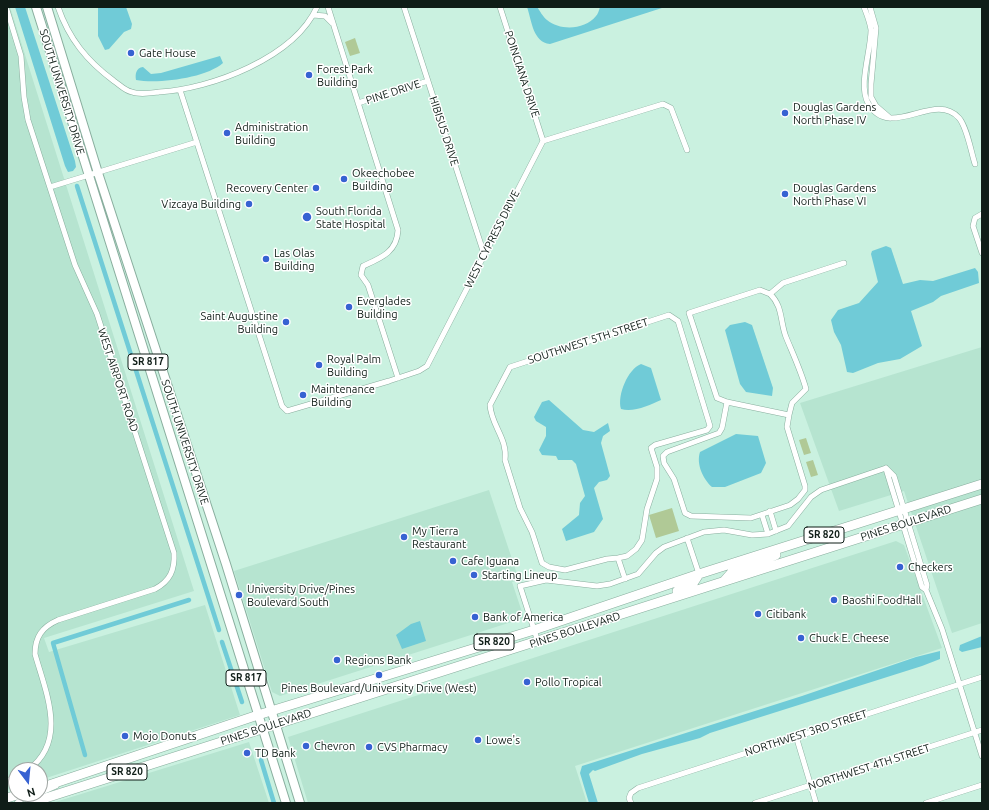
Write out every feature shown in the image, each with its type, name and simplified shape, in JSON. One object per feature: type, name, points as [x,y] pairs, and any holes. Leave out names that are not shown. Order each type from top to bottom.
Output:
[{"type":"highway","name":"PINES BOULEVARD","points":[[48,785],[270,711],[398,670],[534,630],[699,574],[982,484]]},
{"type":"highway","name":"PINES BOULEVARD","points":[[30,803],[382,689],[538,642],[982,499]]},
{"type":"highway","points":[[724,582],[732,572],[785,551],[792,545]]},
{"type":"highway","points":[[631,612],[636,607],[688,587],[695,581],[699,574]]},
{"type":"highway","points":[[405,682],[407,675],[449,660],[454,654]]},
{"type":"highway","points":[[382,689],[398,677],[398,670]]},
{"type":"highway","points":[[122,774],[126,765],[156,753],[168,745]]},
{"type":"highway","points":[[71,790],[81,784],[116,771],[119,767],[118,762]]},
{"type":"main road","name":"SOUTH UNIVERSITY DRIVE","points":[[36,7],[88,176],[182,467],[258,715]]},
{"type":"main road","name":"SOUTH UNIVERSITY DRIVE","points":[[47,7],[98,173],[226,564],[270,711]]},
{"type":"main road","name":"SR 817","points":[[270,711],[300,803]]},
{"type":"main road","name":"SR 817","points":[[258,715],[286,803]]},
{"type":"street","points":[[58,7],[71,38],[82,52],[103,73],[120,86],[132,92],[138,93],[180,90],[230,76],[254,64],[284,45],[303,28],[317,7]]},
{"type":"street","points":[[328,7],[398,230],[396,242],[388,254],[363,266],[361,275],[368,285],[398,378]]},
{"type":"street","name":"HIBISUS DRIVE","points":[[404,7],[484,254]]},
{"type":"street","name":"POINCIANA DRIVE","points":[[500,7],[543,141]]},
{"type":"street","points":[[864,7],[870,23],[873,39]]},
{"type":"street","points":[[870,7],[875,22],[871,84],[873,105],[890,118],[909,117],[938,109],[951,112],[958,117],[962,124],[975,164]]},
{"type":"street","name":"WEST AIRPORT ROAD","points":[[7,10],[21,56],[28,120],[75,265],[100,324],[174,553],[175,564],[170,576],[162,585],[155,589],[58,620],[49,624],[39,634],[35,645],[35,654],[50,705],[52,731],[44,754],[36,762]]},
{"type":"street","points":[[313,14],[325,16],[333,23]]},
{"type":"street","name":"PINE DRIVE","points":[[358,103],[428,81]]},
{"type":"street","points":[[50,187],[197,142],[180,90]]},
{"type":"street","points":[[543,141],[663,104],[671,108],[687,150]]},
{"type":"street","name":"WEST CYPRESS DRIVE","points":[[197,142],[282,406],[287,411],[419,371],[430,362],[543,141]]},
{"type":"street","points":[[980,215],[973,223],[982,253]]},
{"type":"street","points":[[770,294],[783,283],[844,263]]},
{"type":"street","points":[[728,402],[722,428],[719,433],[667,452],[664,456],[664,463],[671,473],[687,515],[742,518],[762,515],[790,505],[798,499],[805,490],[787,426],[788,415],[792,403],[806,389],[796,357],[787,338],[780,308],[770,294],[760,290],[689,313],[715,394],[720,400],[788,415]]},
{"type":"street","name":"SOUTHWEST 5TH STREET","points":[[669,315],[678,320],[710,426],[707,430],[655,445],[651,448],[656,467],[657,479],[647,509],[642,540],[636,549],[627,556],[618,558],[607,559],[565,570],[549,567],[542,563],[532,532],[520,508],[505,460],[507,452],[500,432],[490,412],[490,405],[505,373],[510,367],[669,315]]},
{"type":"street","name":"PINES BOULEVARD","points":[[776,531],[788,526],[811,497],[821,490],[886,468],[894,476],[901,510]]},
{"type":"street","points":[[901,510],[922,587],[926,590],[942,629],[982,756]]},
{"type":"street","points":[[538,642],[520,586],[546,580],[597,586],[625,579],[638,574],[656,553],[664,547],[688,538],[715,530],[724,530],[752,535],[768,534],[776,531],[770,511]]},
{"type":"street","points":[[762,515],[768,534]]},
{"type":"street","points":[[688,538],[699,574]]},
{"type":"street","points":[[618,558],[625,579]]},
{"type":"street","name":"NORTHWEST 3RD STREET","points":[[631,803],[629,798],[631,793],[638,788],[982,677]]},
{"type":"street","name":"NORTHWEST 4TH STREET","points":[[755,803],[982,730]]},
{"type":"street","points":[[796,736],[816,803]]},
{"type":"street","points":[[48,789],[71,778]]},
{"type":"street","points":[[930,802],[982,785]]},
{"type":"shaded area","points":[[7,7],[10,7],[194,591],[44,638],[49,652],[205,605],[240,715],[48,777],[48,762],[8,762],[7,790]]},
{"type":"shaded area","points":[[355,38],[360,53],[350,56],[345,42]]},
{"type":"shaded area","points":[[982,347],[982,623],[952,633],[904,491],[839,511],[800,403]]},
{"type":"shaded area","points":[[806,438],[811,453],[804,455],[799,440]]},
{"type":"shaded area","points":[[813,460],[818,475],[811,477],[806,462]]},
{"type":"shaded area","points":[[489,490],[519,580],[512,582],[524,618],[280,696],[272,692],[234,571]]},
{"type":"shaded area","points":[[672,508],[679,531],[656,538],[649,515]]},
{"type":"shaded area","points":[[896,541],[904,545],[942,648],[575,766],[587,803],[308,803],[288,737]]},
{"type":"shaded area","points":[[249,742],[269,803],[52,803]]},
{"type":"water","points":[[15,7],[25,7],[75,161],[76,167],[73,171],[68,172],[65,166]]},
{"type":"water","points":[[98,7],[126,7],[132,24],[131,29],[124,32],[109,49],[105,50],[98,36]]},
{"type":"water","points":[[527,7],[537,7],[543,16],[552,24],[572,27],[586,24],[591,21],[597,15],[600,7],[665,7],[550,44],[544,42],[537,35],[532,25]]},
{"type":"water","points":[[220,56],[223,63],[205,73],[182,79],[157,81],[136,80],[136,72],[143,67],[151,74],[161,73]]},
{"type":"water","points":[[886,246],[891,248],[903,284],[920,280],[933,281],[975,268],[978,272],[979,283],[941,296],[933,302],[911,311],[922,346],[900,359],[878,363],[853,373],[847,372],[841,345],[834,332],[831,320],[838,310],[859,303],[878,282],[871,254],[872,251]]},
{"type":"water","points":[[745,322],[752,325],[773,388],[772,396],[746,392],[740,384],[725,330],[730,325]]},
{"type":"water","points":[[641,364],[651,368],[661,400],[636,409],[621,409],[620,403],[622,390],[625,383],[632,371]]},
{"type":"water","points":[[549,400],[583,430],[594,432],[608,423],[610,431],[603,436],[601,443],[610,476],[607,480],[599,482],[594,488],[603,519],[594,532],[566,541],[562,529],[579,515],[580,503],[585,496],[576,464],[572,460],[558,460],[556,456],[542,455],[539,450],[546,436],[546,427],[536,421],[534,417],[542,402]]},
{"type":"water","points":[[736,434],[758,436],[766,463],[761,473],[725,487],[712,487],[701,471],[699,461],[700,452]]},
{"type":"water","points":[[420,621],[426,641],[402,649],[396,635],[411,624]]},
{"type":"water","points":[[982,636],[982,647],[962,652],[959,650],[960,645]]},
{"type":"water","points":[[940,651],[940,659],[922,666],[710,733],[700,738],[642,754],[595,771],[593,770],[589,774],[598,803],[589,803],[580,773],[582,766],[802,696],[916,657]]},
{"type":"waterway","points":[[77,186],[219,630]]},
{"type":"waterway","points":[[85,755],[53,643],[189,600]]},
{"type":"waterway","points":[[222,642],[242,702]]},
{"type":"waterway","points":[[261,760],[274,803]]},
{"type":"place","name":"Gate House","points":[[131,53]]},
{"type":"place","name":"Forest Park Building","points":[[309,75]]},
{"type":"place","name":"Douglas Gardens North Phase IV","points":[[785,113]]},
{"type":"place","name":"Administration Building","points":[[227,133]]},
{"type":"place","name":"Okeechobee Building","points":[[344,179]]},
{"type":"place","name":"Recovery Center","points":[[316,188]]},
{"type":"place","name":"Douglas Gardens North Phase VI","points":[[785,194]]},
{"type":"place","name":"Vizcaya Building","points":[[249,204]]},
{"type":"place","name":"South Florida State Hospital","points":[[307,217]]},
{"type":"place","name":"Las Olas Building","points":[[266,259]]},
{"type":"place","name":"Everglades Building","points":[[349,307]]},
{"type":"place","name":"Saint Augustine Building","points":[[286,322]]},
{"type":"place","name":"Royal Palm Building","points":[[319,365]]},
{"type":"place","name":"Maintenance Building","points":[[303,395]]},
{"type":"place","name":"My Tierra Restaurant","points":[[404,537]]},
{"type":"place","name":"Cafe Iguana","points":[[453,561]]},
{"type":"place","name":"Checkers","points":[[900,567]]},
{"type":"place","name":"Starting Lineup","points":[[474,575]]},
{"type":"place","name":"University Drive/Pines Boulevard South","points":[[239,595]]},
{"type":"place","name":"Baoshi FoodHall","points":[[834,600]]},
{"type":"place","name":"Citibank","points":[[758,614]]},
{"type":"place","name":"Bank of America","points":[[475,617]]},
{"type":"place","name":"Chuck E. Cheese","points":[[801,638]]},
{"type":"place","name":"Regions Bank","points":[[337,660]]},
{"type":"place","name":"Pines Boulevard/University Drive (West)","points":[[379,675]]},
{"type":"place","name":"Pollo Tropical","points":[[527,682]]},
{"type":"place","name":"Mojo Donuts","points":[[125,736]]},
{"type":"place","name":"Lowe's","points":[[478,740]]},
{"type":"place","name":"Chevron","points":[[306,746]]},
{"type":"place","name":"CVS Pharmacy","points":[[369,747]]},
{"type":"place","name":"TD Bank","points":[[247,753]]}]
